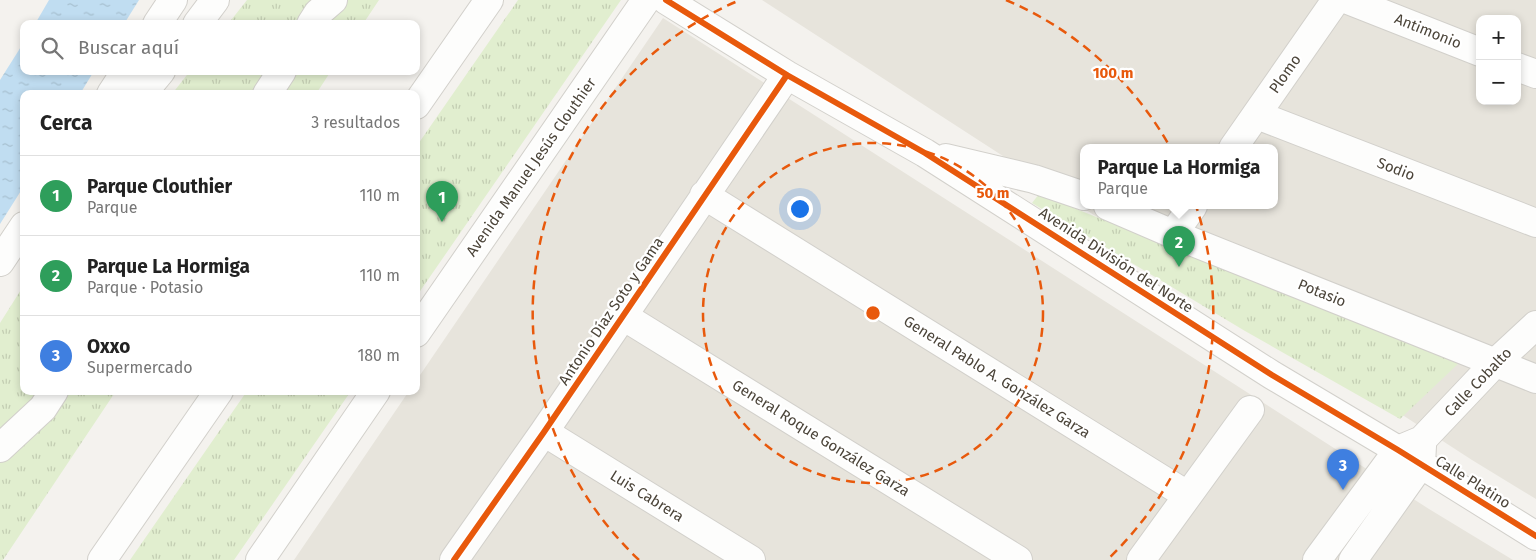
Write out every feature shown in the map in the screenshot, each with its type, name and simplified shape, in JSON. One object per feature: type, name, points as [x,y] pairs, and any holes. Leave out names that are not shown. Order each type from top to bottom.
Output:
[{"type":"street","points":[[160,20],[173,0]]},
{"type":"street","points":[[200,20],[215,0]]},
{"type":"street","points":[[314,20],[318,13],[333,0]]},
{"type":"street","points":[[420,100],[489,0]]},
{"type":"street","name":"Avenida Manuel Jesús Clouthier","points":[[420,327],[646,0]]},
{"type":"street","name":"Avenida División del Norte","points":[[666,0],[787,75],[925,153],[1272,375],[1398,450]]},
{"type":"street","name":"Plomo","points":[[1236,144],[1336,0]]},
{"type":"street","name":"Antimonio","points":[[1348,0],[1476,50]]},
{"type":"street","points":[[1521,68],[1536,74]]},
{"type":"street","points":[[114,90],[123,75]]},
{"type":"street","points":[[145,90],[158,75]]},
{"type":"street","points":[[270,90],[279,75]]},
{"type":"street","name":"Antonio Díaz Soto y Gama","points":[[465,556],[544,432],[787,75]]},
{"type":"street","name":"Sodio","points":[[1257,114],[1536,223]]},
{"type":"street","points":[[925,153],[1034,179],[1080,195]]},
{"type":"street","name":"General Pablo A. González Garza","points":[[704,195],[1187,495]]},
{"type":"street","name":"Potasio","points":[[1115,209],[1536,379]]},
{"type":"street","points":[[1173,234],[1191,209]]},
{"type":"street","points":[[0,263],[20,232]]},
{"type":"street","points":[[0,263],[20,240]]},
{"type":"street","name":"General Roque González Garza","points":[[623,316],[1018,560]]},
{"type":"street","name":"Calle Cobalto","points":[[1353,560],[1422,452],[1495,363],[1536,325]]},
{"type":"street","points":[[0,448],[43,408],[51,395]]},
{"type":"street","points":[[102,560],[216,395]]},
{"type":"street","points":[[260,560],[373,395]]},
{"type":"street","points":[[1141,560],[1250,410]]},
{"type":"street","name":"Luis Cabrera","points":[[544,432],[751,560]]},
{"type":"street","points":[[1317,560],[1398,450],[1422,452]]},
{"type":"street","name":"Calle Platino","points":[[1422,452],[1536,536]]},
{"type":"shaded area","points":[[762,0],[1536,0],[1536,499],[1472,460],[1085,209],[1278,209],[1278,144],[1080,144],[1080,206]]},
{"type":"shaded area","points":[[663,18],[1429,509],[1513,560],[294,560],[406,395],[420,395],[420,375]]},
{"type":"green space","points":[[247,0],[379,0],[366,20],[231,20]]},
{"type":"green space","points":[[518,0],[621,0],[420,291],[420,141]]},
{"type":"green space","points":[[187,75],[328,75],[319,90],[175,90]]},
{"type":"green space","points":[[1039,194],[1460,362],[1400,419],[1245,331],[1032,203]]},
{"type":"green space","points":[[20,291],[20,395],[113,395],[3,560],[0,560],[0,323]]},
{"type":"green space","points":[[244,395],[348,395],[234,560],[130,560]]},
{"type":"water","points":[[49,0],[139,0],[126,20],[37,20]]},
{"type":"water","points":[[20,48],[20,75],[92,75],[82,90],[20,90],[20,192],[0,224],[0,80]]},
{"type":"cycle path","points":[[666,0],[787,75],[925,153],[1272,375],[1398,450],[1536,536]]},
{"type":"cycle path","points":[[454,560],[544,432],[787,75]]},
{"type":"place","name":"Parque Clouthier","points":[[442,222]]},
{"type":"place","name":"Parque La Hormiga","points":[[1179,267]]},
{"type":"place","name":"Oxxo","points":[[1343,490]]}]
